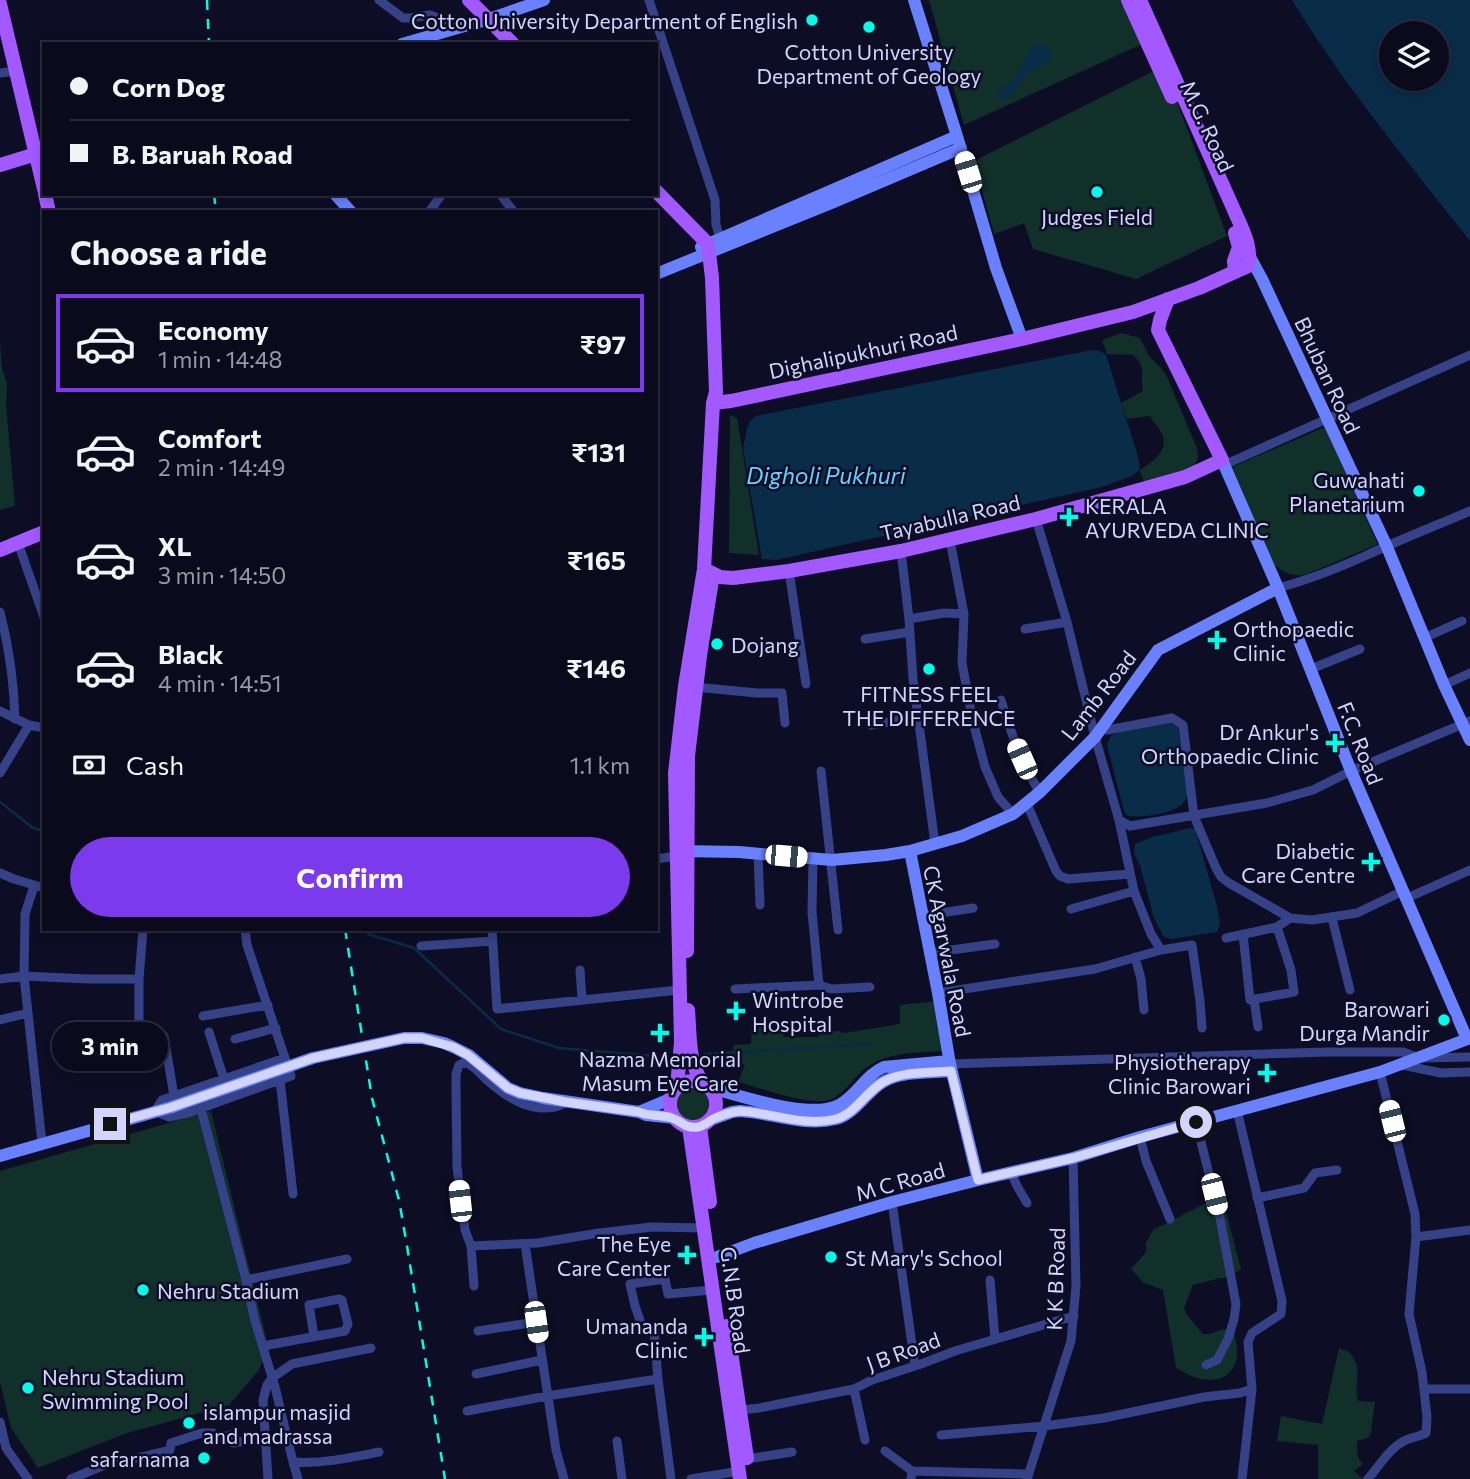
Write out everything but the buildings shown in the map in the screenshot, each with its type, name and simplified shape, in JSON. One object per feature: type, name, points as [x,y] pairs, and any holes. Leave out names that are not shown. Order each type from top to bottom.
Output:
[{"type":"main road","points":[[469,0],[511,42]]},
{"type":"main road","name":"M.G. Road","points":[[1128,0],[1238,238],[1235,272]]},
{"type":"main road","points":[[1140,0],[1247,244],[1250,257],[1248,266],[1235,272]]},
{"type":"main road","points":[[0,4],[42,180]]},
{"type":"main road","points":[[0,165],[36,154]]},
{"type":"main road","points":[[658,193],[712,245],[716,399],[709,572],[680,852],[680,1055],[670,1107],[675,1118],[682,1124],[700,1125],[714,1115],[717,1102],[696,1073],[693,1061],[687,998],[680,852],[675,773],[685,686],[709,572]]},
{"type":"main road","name":"Dighalipukhuri Road","points":[[716,399],[731,401],[1022,339],[1133,312],[1235,272]]},
{"type":"main road","points":[[1158,330],[1168,299]]},
{"type":"main road","points":[[1133,312],[1158,330],[1223,463]]},
{"type":"main road","name":"Tayabulla Road","points":[[709,572],[733,578],[901,551],[1036,519],[1185,477],[1223,463]]},
{"type":"main road","points":[[0,550],[42,534]]},
{"type":"main road","points":[[674,1093],[689,1081],[707,1085]]},
{"type":"main road","name":"G.N.B Road","points":[[700,1125],[704,1228],[712,1290],[744,1472]]},
{"type":"main road","name":"G.N.B Road","points":[[700,1125],[741,1410],[744,1472]]},
{"type":"street","points":[[379,0],[403,18],[430,15],[454,29]]},
{"type":"street","points":[[408,42],[489,19],[522,4],[544,0]]},
{"type":"street","points":[[649,0],[715,200],[716,225],[712,245]]},
{"type":"street","points":[[914,0],[996,268],[1022,339]]},
{"type":"street","points":[[0,73],[16,71]]},
{"type":"street","points":[[658,265],[834,202],[959,142]]},
{"type":"street","points":[[337,196],[349,210]]},
{"type":"street","points":[[502,196],[512,210]]},
{"type":"street","points":[[658,273],[712,245]]},
{"type":"street","points":[[1239,247],[1250,257]]},
{"type":"street","name":"Bhuban Road","points":[[1250,257],[1387,547],[1444,685],[1466,723],[1470,740]]},
{"type":"street","points":[[1223,463],[1470,355]]},
{"type":"street","name":"F.C. Road","points":[[1223,463],[1278,588],[1351,771],[1433,964],[1469,1039]]},
{"type":"street","name":"Lamb Road","points":[[680,852],[758,854],[832,860],[886,855],[962,836],[1013,814],[1040,792],[1098,733],[1158,650],[1278,588],[1343,567],[1470,511]]},
{"type":"street","points":[[1036,519],[1098,733],[1134,891],[1151,934],[1161,950]]},
{"type":"street","points":[[950,540],[964,614],[962,663],[972,722],[985,767],[998,796],[1013,814]]},
{"type":"street","points":[[18,543],[42,611]]},
{"type":"street","points":[[901,551],[913,679],[935,844]]},
{"type":"street","points":[[789,571],[806,684]]},
{"type":"street","points":[[0,612],[14,687],[15,719]]},
{"type":"street","points":[[909,619],[964,614]]},
{"type":"street","points":[[1424,638],[1462,621]]},
{"type":"street","points":[[1025,629],[1067,622]]},
{"type":"street","points":[[865,639],[910,632]]},
{"type":"street","points":[[1311,669],[1360,649]]},
{"type":"street","points":[[1444,685],[1470,673]]},
{"type":"street","points":[[695,687],[782,694],[785,723]]},
{"type":"street","points":[[1001,700],[1013,740],[1030,778],[1040,792]]},
{"type":"street","points":[[0,711],[29,725],[42,728]]},
{"type":"street","points":[[871,725],[919,717]]},
{"type":"street","points":[[1098,733],[1172,718],[1183,725],[1194,816],[1221,877],[1290,918],[1312,920],[1357,913],[1470,870]]},
{"type":"street","points":[[1119,820],[1130,826],[1271,802],[1313,790],[1351,771],[1466,723]]},
{"type":"street","points":[[0,773],[29,725]]},
{"type":"street","points":[[821,771],[838,930]]},
{"type":"street","points":[[1027,804],[1060,876],[1068,879],[1130,874]]},
{"type":"street","points":[[1123,837],[1130,826]]},
{"type":"street","name":"CK Agarwala Road","points":[[910,851],[950,1065],[978,1180]]},
{"type":"street","points":[[658,858],[680,852]]},
{"type":"street","points":[[758,854],[760,905]]},
{"type":"street","points":[[813,859],[812,912],[818,985]]},
{"type":"street","points":[[0,873],[39,887],[25,914],[24,976],[42,1143]]},
{"type":"street","points":[[1071,909],[1134,891]]},
{"type":"street","points":[[922,916],[973,908]]},
{"type":"street","points":[[1226,938],[1278,927],[1290,918]]},
{"type":"street","points":[[1332,918],[1350,990]]},
{"type":"street","points":[[1243,934],[1250,1000],[1294,992],[1292,970],[1278,927]]},
{"type":"street","points":[[143,931],[139,1030],[164,1036],[173,1101]]},
{"type":"street","points":[[155,1111],[169,1117],[201,1109],[291,1076],[247,945],[245,931]]},
{"type":"street","points":[[492,931],[497,1009],[679,990]]},
{"type":"street","points":[[421,946],[493,942]]},
{"type":"street","points":[[929,953],[995,944]]},
{"type":"street","points":[[938,993],[1095,968],[1161,950],[1192,946],[1202,1028]]},
{"type":"street","points":[[1135,957],[1141,979],[1144,1010]]},
{"type":"street","points":[[580,970],[582,999]]},
{"type":"street","points":[[0,979],[24,976],[139,979]]},
{"type":"street","points":[[735,989],[818,985],[831,989],[870,987]]},
{"type":"street","points":[[1254,999],[1258,1027]]},
{"type":"street","points":[[203,1016],[268,1005]]},
{"type":"street","points":[[0,1020],[28,1013]]},
{"type":"street","points":[[235,1039],[276,1028]]},
{"type":"street","points":[[209,1032],[223,1079]]},
{"type":"street","points":[[173,1101],[313,1058],[404,1038],[422,1038],[453,1047],[468,1055],[508,1088],[520,1093],[675,1118]]},
{"type":"street","points":[[1419,1058],[1469,1039]]},
{"type":"street","points":[[707,1085],[805,1110],[837,1107],[876,1070],[884,1067],[1328,1052],[1403,1052],[1419,1058],[1470,1057]]},
{"type":"street","points":[[0,1156],[155,1111],[223,1079],[285,1058]]},
{"type":"street","name":"M C Road","points":[[717,1257],[754,1243],[892,1202],[1073,1158],[1140,1137],[1380,1072],[1419,1058]]},
{"type":"street","points":[[474,1286],[471,1246],[465,1230],[457,1167],[456,1074],[459,1065],[465,1062],[472,1065],[490,1083],[522,1104],[554,1108],[566,1102]]},
{"type":"street","points":[[700,1125],[740,1111],[794,1121],[834,1119],[849,1112],[874,1088],[893,1077],[950,1065]]},
{"type":"street","points":[[1402,1065],[1441,1073],[1470,1072]]},
{"type":"street","points":[[1368,1479],[1393,1448],[1407,1439],[1426,1433],[1427,1417],[1422,1372],[1409,1314],[1416,1237],[1414,1206],[1380,1072]]},
{"type":"street","points":[[280,1080],[293,1194]]},
{"type":"street","points":[[639,1112],[674,1093]]},
{"type":"street","points":[[201,1109],[298,1479]]},
{"type":"street","points":[[1237,1110],[1282,1301],[1281,1314],[1252,1333],[1248,1342],[1252,1389],[1242,1479]]},
{"type":"street","points":[[1196,1122],[1220,1218],[1236,1304],[1228,1339],[1217,1360],[1206,1365]]},
{"type":"street","points":[[1140,1137],[1146,1161],[1170,1219]]},
{"type":"street","name":"K K B Road","points":[[1028,1476],[1071,1341],[1076,1286],[1073,1158]]},
{"type":"street","points":[[1257,1198],[1304,1188],[1315,1173],[1338,1170]]},
{"type":"street","points":[[1011,1172],[1027,1203]]},
{"type":"street","points":[[892,1202],[915,1366]]},
{"type":"street","points":[[471,1246],[525,1244],[652,1227],[704,1228]]},
{"type":"street","points":[[1416,1237],[1470,1230]]},
{"type":"street","points":[[525,1244],[547,1396],[564,1479]]},
{"type":"street","points":[[246,1280],[347,1259]]},
{"type":"street","points":[[671,1479],[654,1331],[643,1329],[630,1284],[665,1279],[668,1294],[712,1290]]},
{"type":"street","points":[[990,1280],[995,1339]]},
{"type":"street","points":[[263,1346],[345,1331],[348,1324],[342,1300],[309,1305],[314,1336]]},
{"type":"street","name":"J B Road","points":[[741,1410],[854,1389],[955,1351],[1074,1316]]},
{"type":"street","points":[[478,1331],[536,1322]]},
{"type":"street","points":[[268,1479],[263,1401],[267,1385],[272,1378],[292,1364],[371,1348]]},
{"type":"street","points":[[476,1374],[542,1360]]},
{"type":"street","points":[[467,1411],[658,1379]]},
{"type":"street","points":[[854,1389],[865,1440]]},
{"type":"street","points":[[941,1435],[1104,1418],[1252,1389]]},
{"type":"street","points":[[1424,1389],[1470,1389]]},
{"type":"street","points":[[0,1422],[6,1448],[28,1479]]},
{"type":"street","points":[[71,1479],[107,1464],[170,1450],[171,1443],[202,1433],[213,1433],[218,1438],[231,1436],[233,1443],[265,1438]]},
{"type":"street","points":[[617,1441],[622,1479]]},
{"type":"street","points":[[885,1451],[912,1475],[1028,1476]]},
{"type":"street","points":[[293,1462],[330,1462],[379,1452]]},
{"type":"street","points":[[691,1479],[744,1472],[792,1452]]},
{"type":"green space","points":[[929,0],[1133,0],[1151,40],[964,125]]},
{"type":"green space","name":"Judges Field","points":[[1160,68],[1172,88],[1227,236],[1136,279],[1033,249],[1024,223],[994,234],[974,161]]},
{"type":"green space","points":[[1121,333],[1140,338],[1149,356],[1167,377],[1197,448],[1198,458],[1194,466],[1146,486],[1139,470],[1159,454],[1164,443],[1159,428],[1150,416],[1127,419],[1121,403],[1143,391],[1142,368],[1133,355],[1107,354],[1102,340]]},
{"type":"green space","points":[[0,342],[2,368],[7,384],[6,405],[15,506],[0,510]]},
{"type":"green space","points":[[730,415],[737,418],[759,555],[729,553]]},
{"type":"green space","points":[[1325,427],[1377,543],[1307,574],[1293,575],[1274,565],[1232,467]]},
{"type":"green space","points":[[937,1001],[945,1051],[884,1058],[866,1068],[834,1098],[819,1101],[796,1099],[738,1082],[745,1065],[734,1060],[733,1045],[751,1044],[752,1021],[762,1020],[763,1032],[782,1030],[784,1037],[818,1037],[821,1032],[844,1033],[900,1024],[900,1005]]},
{"type":"green space","points":[[694,1083],[707,1096],[708,1105],[702,1119],[696,1123],[688,1123],[679,1117],[676,1097],[682,1086]]},
{"type":"green space","name":"Nehru Stadium","points":[[211,1111],[268,1346],[259,1370],[229,1405],[124,1434],[38,1468],[11,1428],[0,1382],[0,1171]]},
{"type":"green space","points":[[1208,1202],[1225,1208],[1241,1269],[1228,1278],[1193,1285],[1184,1308],[1203,1334],[1234,1330],[1237,1353],[1234,1366],[1222,1378],[1209,1380],[1176,1368],[1163,1290],[1144,1283],[1131,1269],[1146,1252],[1146,1243],[1153,1230]]},
{"type":"green space","points":[[1339,1348],[1349,1352],[1356,1363],[1358,1401],[1375,1402],[1371,1432],[1368,1438],[1357,1441],[1358,1456],[1363,1464],[1354,1471],[1362,1478],[1370,1475],[1368,1479],[1318,1479],[1318,1445],[1277,1441],[1281,1416],[1322,1424]]},
{"type":"water","points":[[1292,0],[1470,0],[1470,241],[1377,123]]},
{"type":"water","points":[[1041,44],[1048,47],[1050,61],[1032,71],[1009,97],[1000,100],[997,90],[1015,77],[1033,46]]},
{"type":"water","name":"Digholi Pukhuri","points":[[1092,350],[1106,355],[1140,467],[1132,476],[1102,487],[776,560],[762,559],[743,449],[747,428],[756,416]]},
{"type":"water","points":[[1170,723],[1178,727],[1188,794],[1181,805],[1173,810],[1145,816],[1126,815],[1107,745],[1111,735]]},
{"type":"water","points":[[1190,828],[1195,829],[1220,923],[1217,932],[1171,939],[1163,936],[1154,918],[1140,865],[1134,854],[1135,844]]},
{"type":"waterway","points":[[0,802],[33,828],[42,830]]},
{"type":"waterway","points":[[368,934],[414,948],[501,1029],[559,1048],[654,1056]]},
{"type":"waterway","points":[[704,1054],[872,1044]]},
{"type":"railway","points":[[207,0],[209,42]]},
{"type":"railway","points":[[214,196],[216,210]]},
{"type":"railway","points":[[345,931],[372,1098],[399,1200],[445,1479]]},
{"type":"place","name":"Cotton University Department of English","points":[[812,20]]},
{"type":"place","name":"Cotton University Department of Geology","points":[[869,27]]},
{"type":"place","name":"Judges Field","points":[[1097,192]]},
{"type":"place","name":"Guwahati Planetarium","points":[[1419,491]]},
{"type":"place","name":"KERALA AYURVEDA CLINIC","points":[[1069,517]]},
{"type":"place","name":"Orthopaedic Clinic","points":[[1217,640]]},
{"type":"place","name":"Dojang","points":[[717,644]]},
{"type":"place","name":"FITNESS FEEL THE DIFFERENCE","points":[[929,669]]},
{"type":"place","name":"Dr Ankur's Orthopaedic Clinic","points":[[1335,743]]},
{"type":"place","name":"Diabetic Care Centre","points":[[1371,862]]},
{"type":"place","name":"Wintrobe Hospital","points":[[736,1011]]},
{"type":"place","name":"Barowari Durga Mandir","points":[[1444,1020]]},
{"type":"place","name":"Nazma Memorial Masum Eye Care","points":[[660,1033]]},
{"type":"place","name":"Physiotherapy Clinic Barowari","points":[[1267,1073]]},
{"type":"place","name":"The Eye Care Center","points":[[687,1255]]},
{"type":"place","name":"St Mary's School","points":[[831,1257]]},
{"type":"place","name":"Nehru Stadium","points":[[143,1290]]},
{"type":"place","name":"Umananda Clinic","points":[[704,1337]]},
{"type":"place","name":"Nehru Stadium Swimming Pool","points":[[28,1388]]},
{"type":"place","name":"islampur masjid and madrassa","points":[[189,1423]]},
{"type":"place","name":"safarnama","points":[[204,1458]]},
{"type":"route","points":[[110,1124],[212,1094],[313,1058],[404,1038],[422,1038],[444,1043],[461,1051],[508,1088],[520,1093],[675,1118],[689,1127],[700,1127],[710,1120],[740,1111],[805,1122],[834,1119],[849,1112],[874,1088],[893,1077],[951,1071],[978,1180],[1073,1158],[1196,1122]]}]
